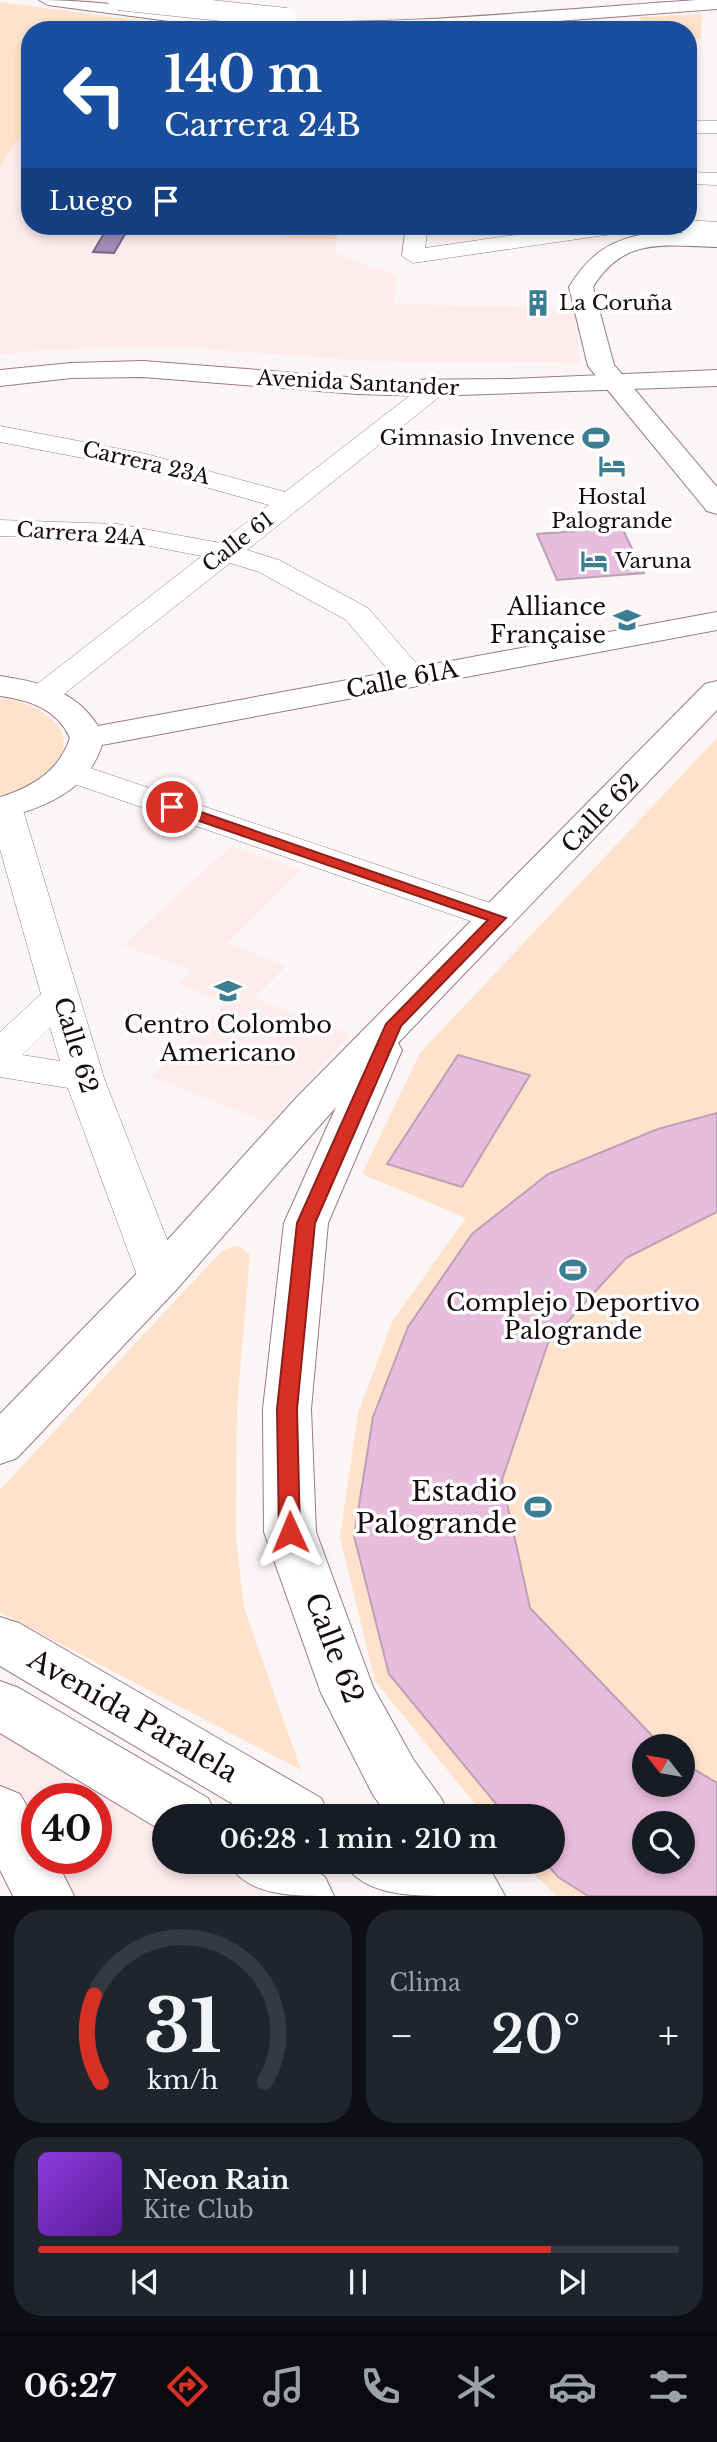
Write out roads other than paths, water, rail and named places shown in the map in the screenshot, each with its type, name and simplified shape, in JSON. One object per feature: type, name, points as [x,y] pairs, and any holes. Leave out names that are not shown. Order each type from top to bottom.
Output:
[{"type":"main road","points":[[48,0],[211,21]]},
{"type":"main road","points":[[57,0],[152,2],[172,16]]},
{"type":"main road","points":[[118,0],[286,18],[388,18],[655,0]]},
{"type":"main road","points":[[432,21],[717,4]]},
{"type":"main road","points":[[712,491],[608,375],[581,286],[592,270],[613,250],[639,243],[674,239],[717,240]]},
{"type":"main road","name":"Avenida Santander","points":[[0,362],[78,355],[142,355],[400,372],[717,378]]},
{"type":"main road","name":"Avenida Santander","points":[[0,378],[72,371],[141,369],[346,386],[434,389],[608,375],[717,362]]},
{"type":"main road","name":"Calle 61A","points":[[87,738],[717,621]]},
{"type":"main road","points":[[0,686],[43,695],[74,713],[87,738],[84,755],[72,772],[55,786],[2,808]]},
{"type":"main road","name":"Calle 62","points":[[0,1445],[160,1278],[249,1177],[394,1024],[717,691]]},
{"type":"main road","name":"Calle 62","points":[[394,1024],[306,1223],[287,1409],[290,1532],[348,1693],[393,1777],[412,1804]]},
{"type":"main road","points":[[249,1177],[280,1167],[301,1169],[307,1185],[306,1223]]},
{"type":"main road","name":"Avenida Paralela","points":[[0,1639],[282,1804]]},
{"type":"main road","points":[[0,1705],[168,1804]]},
{"type":"main road","points":[[0,1812],[44,1896]]},
{"type":"main road","points":[[273,1874],[304,1896]]},
{"type":"main road","points":[[391,1874],[425,1896]]},
{"type":"main road","points":[[460,1874],[475,1896]]},
{"type":"street","points":[[697,127],[717,127]]},
{"type":"street","points":[[697,178],[717,179]]},
{"type":"street","points":[[697,227],[717,229]]},
{"type":"street","points":[[416,235],[413,256],[556,235]]},
{"type":"street","name":"Calle 61","points":[[43,695],[434,389]]},
{"type":"street","name":"Carrera 23A","points":[[0,434],[78,446],[187,470],[289,502]]},
{"type":"street","name":"Carrera 24A","points":[[0,528],[118,532],[225,552],[269,566],[357,614],[412,678]]},
{"type":"street","points":[[72,772],[498,918]]},
{"type":"street","name":"Calle 62","points":[[2,808],[84,1078],[160,1278]]},
{"type":"street","points":[[0,1054],[60,996]]},
{"type":"street","points":[[0,1064],[84,1078]]},
{"type":"place","name":"La Coruña","points":[[538,303]]},
{"type":"place","name":"Gimnasio Invence","points":[[596,438]]},
{"type":"place","name":"Hostal Palogrande","points":[[612,466]]},
{"type":"place","name":"Varuna","points":[[594,561]]},
{"type":"place","name":"Alliance Française","points":[[627,620]]},
{"type":"place","name":"Centro Colombo Americano","points":[[228,991]]},
{"type":"place","name":"Complejo Deportivo Palogrande","points":[[573,1270]]},
{"type":"place","name":"Estadio Palogrande","points":[[538,1507]]}]
